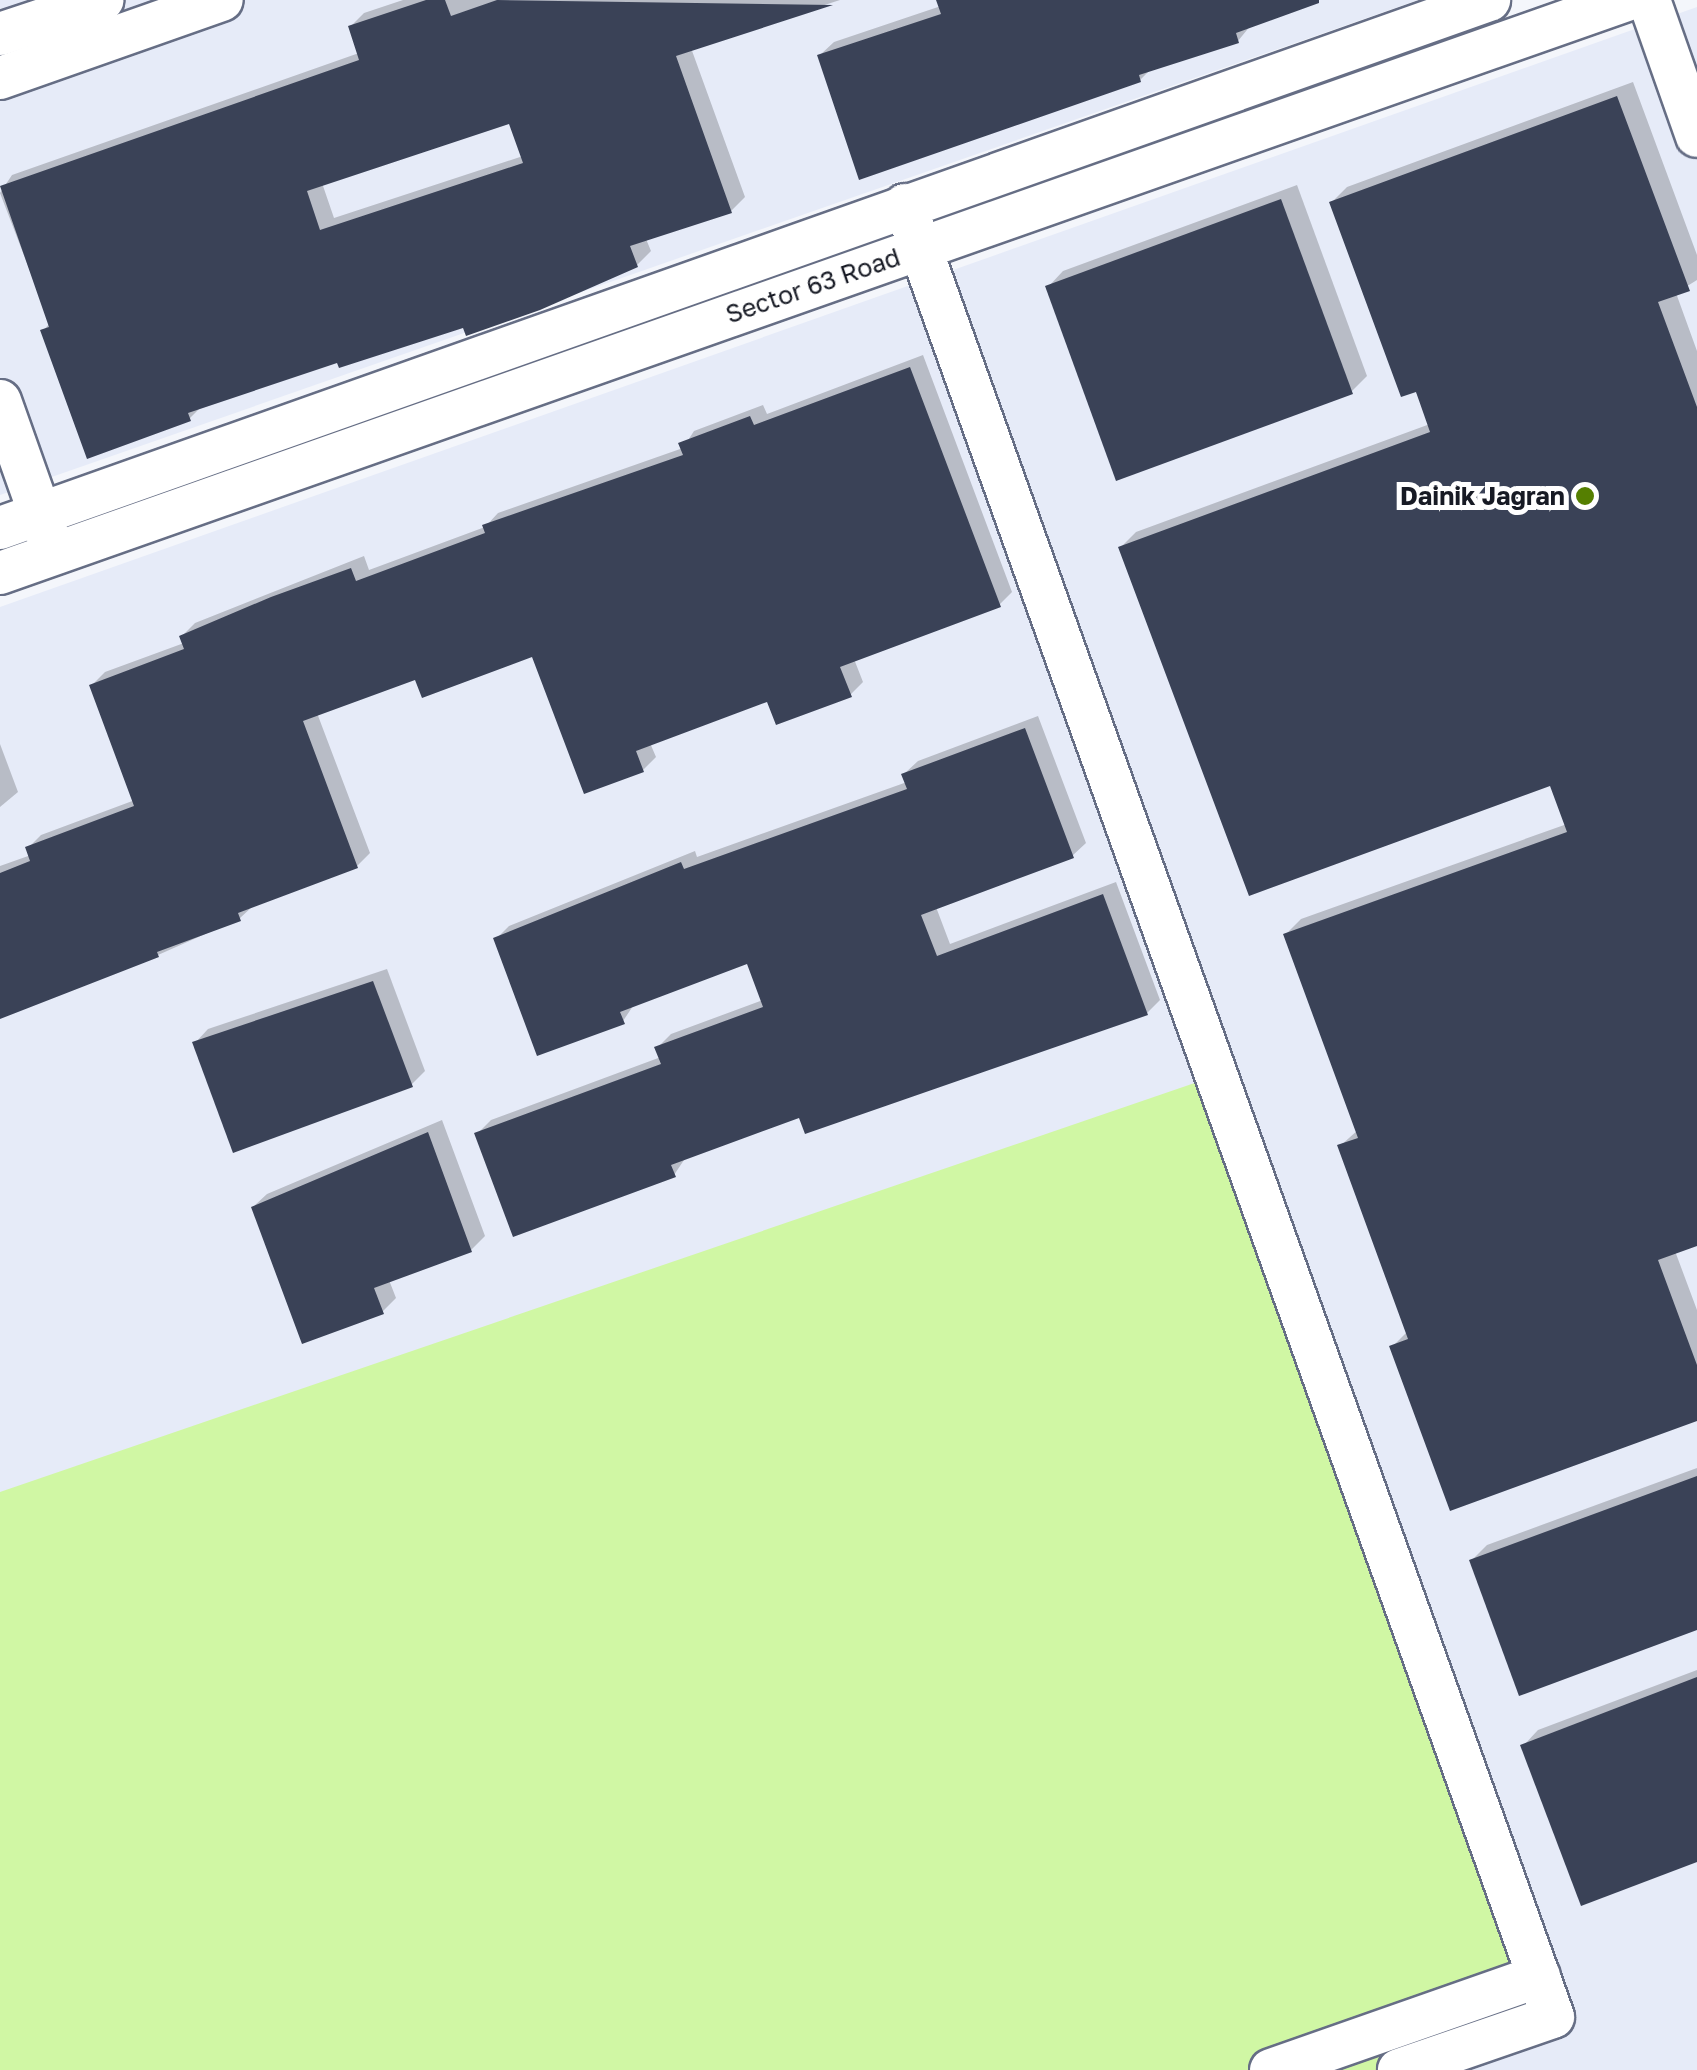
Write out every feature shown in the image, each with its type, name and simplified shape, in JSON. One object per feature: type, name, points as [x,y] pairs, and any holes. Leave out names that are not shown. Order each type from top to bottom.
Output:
[{"type":"street","points":[[0,34],[102,0]]},
{"type":"street","points":[[0,78],[222,0]]},
{"type":"street","name":"Sector 63 Road","points":[[18,537],[905,205],[1489,0]]},
{"type":"street","name":"Sector 63 Road","points":[[18,537],[921,248],[1626,0]]},
{"type":"street","points":[[1649,0],[1697,136]]},
{"type":"street","points":[[905,205],[1554,2017],[1399,2070]]},
{"type":"street","points":[[0,401],[18,537]]},
{"type":"street","points":[[1271,2070],[1539,1976]]},
{"type":"shaded area","points":[[0,0],[1418,0],[0,495]]},
{"type":"shaded area","points":[[1697,7],[1697,2070],[0,2070],[0,607]]},
{"type":"green space","points":[[1218,1075],[1553,2017],[1385,2070],[0,2070],[0,1492]]},
{"type":"building","points":[[426,0],[445,0],[451,16],[497,0],[833,5],[676,56],[732,213],[630,246],[638,267],[540,310],[466,336],[463,328],[339,368],[337,363],[188,413],[191,421],[87,459],[40,330],[49,327],[0,186],[359,60],[348,26]],"holes":[[[509,124],[523,163],[320,230],[307,191]]]},
{"type":"building","points":[[936,0],[1319,3],[1236,33],[1239,43],[1139,75],[1141,82],[859,180],[817,55],[941,14]]},
{"type":"building","points":[[1617,96],[1690,291],[1658,302],[1697,407],[1697,1246],[1658,1260],[1697,1365],[1697,1421],[1450,1511],[1389,1346],[1408,1339],[1337,1145],[1358,1138],[1283,934],[1567,832],[1550,786],[1249,896],[1118,547],[1430,432],[1416,392],[1401,397],[1329,202]]},
{"type":"building","points":[[1281,199],[1353,394],[1116,481],[1045,286]]},
{"type":"building","points":[[910,367],[1001,607],[840,667],[852,697],[776,725],[767,702],[636,751],[644,772],[584,794],[532,657],[422,698],[415,680],[303,721],[358,868],[238,913],[241,921],[0,1019],[0,873],[30,861],[25,847],[134,806],[89,685],[184,649],[179,636],[271,597],[351,568],[356,581],[485,533],[482,525],[683,455],[678,443],[750,416],[754,425]]},
{"type":"building","points":[[1025,728],[1074,858],[921,915],[937,956],[1103,894],[1148,1015],[805,1134],[799,1118],[671,1165],[676,1177],[513,1237],[474,1133],[661,1064],[654,1047],[763,1007],[747,964],[620,1012],[625,1024],[537,1056],[493,938],[681,862],[684,869],[907,789],[901,774]]},
{"type":"building","points":[[373,981],[413,1087],[233,1153],[192,1042]]},
{"type":"building","points":[[428,1132],[472,1252],[374,1288],[384,1314],[302,1344],[251,1207]]},
{"type":"building","points":[[1697,1476],[1697,1630],[1519,1696],[1469,1560]]},
{"type":"building","points":[[1697,1677],[1697,1862],[1581,1906],[1520,1745]]},
{"type":"place","name":"Dainik Jagran","points":[[1585,496]]}]
